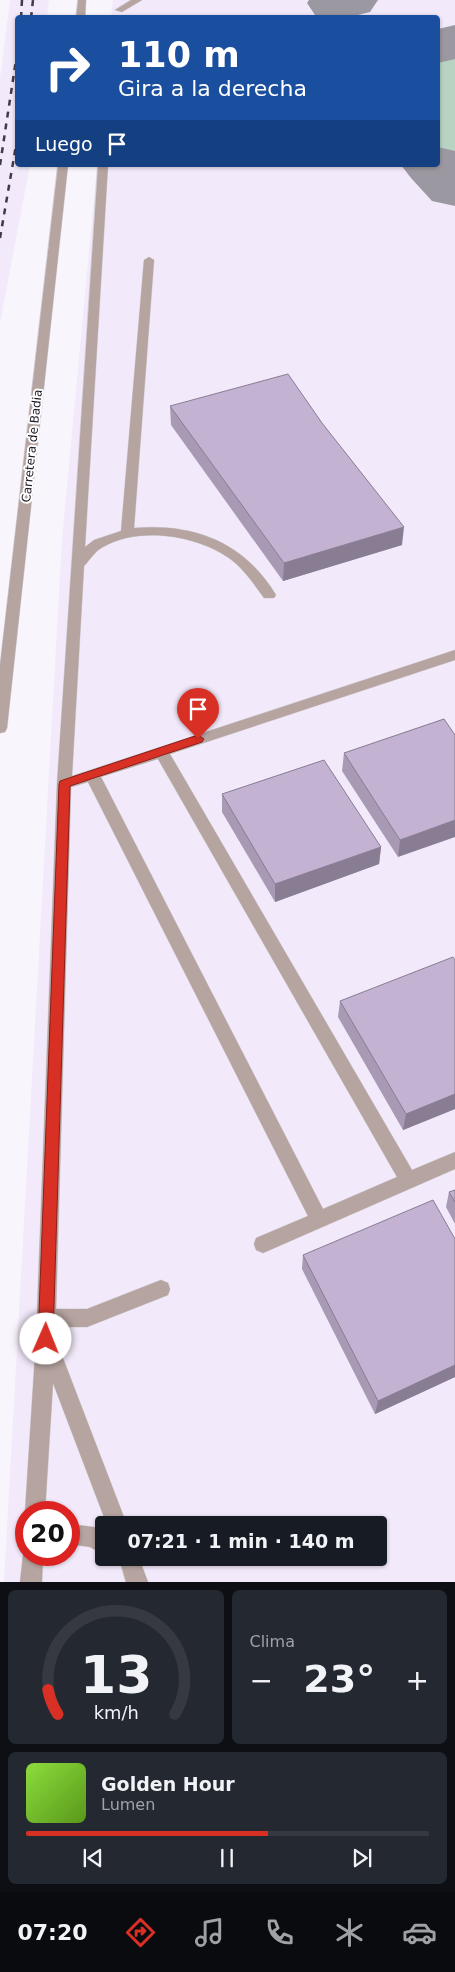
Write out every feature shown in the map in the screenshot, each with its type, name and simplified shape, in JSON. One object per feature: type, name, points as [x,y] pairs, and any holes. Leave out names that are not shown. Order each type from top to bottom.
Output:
[{"type":"street","points":[[80,15],[82,0]]},
{"type":"street","points":[[118,14],[119,0]]},
{"type":"street","points":[[118,14],[138,0]]},
{"type":"street","name":"Carretera de Badia","points":[[0,728],[63,167]]},
{"type":"street","points":[[36,1501],[46,1339],[64,784],[103,167]]},
{"type":"street","points":[[127,532],[148,260]]},
{"type":"street","points":[[78,565],[97,543],[127,532],[169,532],[206,540],[232,554],[251,571],[269,594]]},
{"type":"street","points":[[64,784],[455,655]]},
{"type":"street","points":[[161,751],[408,1180]]},
{"type":"street","points":[[92,774],[318,1219]]},
{"type":"street","points":[[263,1244],[455,1160]]},
{"type":"street","points":[[46,1318],[87,1318],[161,1289]]},
{"type":"street","points":[[46,1339],[114,1516]]},
{"type":"street","points":[[80,1535],[95,1537]]},
{"type":"shaded area","points":[[10,0],[49,0],[47,15],[15,15],[15,167],[30,167],[0,323],[0,79]]},
{"type":"shaded area","points":[[113,0],[455,0],[455,1582],[4,1582],[62,540],[97,167],[440,167],[440,15],[111,15]]},
{"type":"green space","points":[[455,56],[455,166],[440,151],[440,58]]},
{"type":"building","points":[[288,374],[322,423],[404,527],[284,563],[170,406]]},
{"type":"building","points":[[444,719],[455,735],[455,820],[400,840],[344,753]]},
{"type":"building","points":[[324,760],[381,847],[275,884],[222,794]]},
{"type":"building","points":[[453,957],[455,960],[455,1094],[406,1114],[340,1001]]},
{"type":"building","points":[[455,1190],[455,1202],[449,1192]]},
{"type":"building","points":[[433,1200],[455,1239],[455,1365],[378,1401],[303,1255]]},
{"type":"taxiway","points":[[335,3],[350,0]]},
{"type":"taxiway","points":[[440,46],[455,42]]},
{"type":"taxiway","points":[[435,167],[455,187]]},
{"type":"railway","points":[[21,15],[22,0]]},
{"type":"railway","points":[[31,15],[33,0]]},
{"type":"railway","points":[[0,165],[15,67]]},
{"type":"railway","points":[[0,238],[15,151]]},
{"type":"route","points":[[46,1339],[64,784],[198,739]]}]
